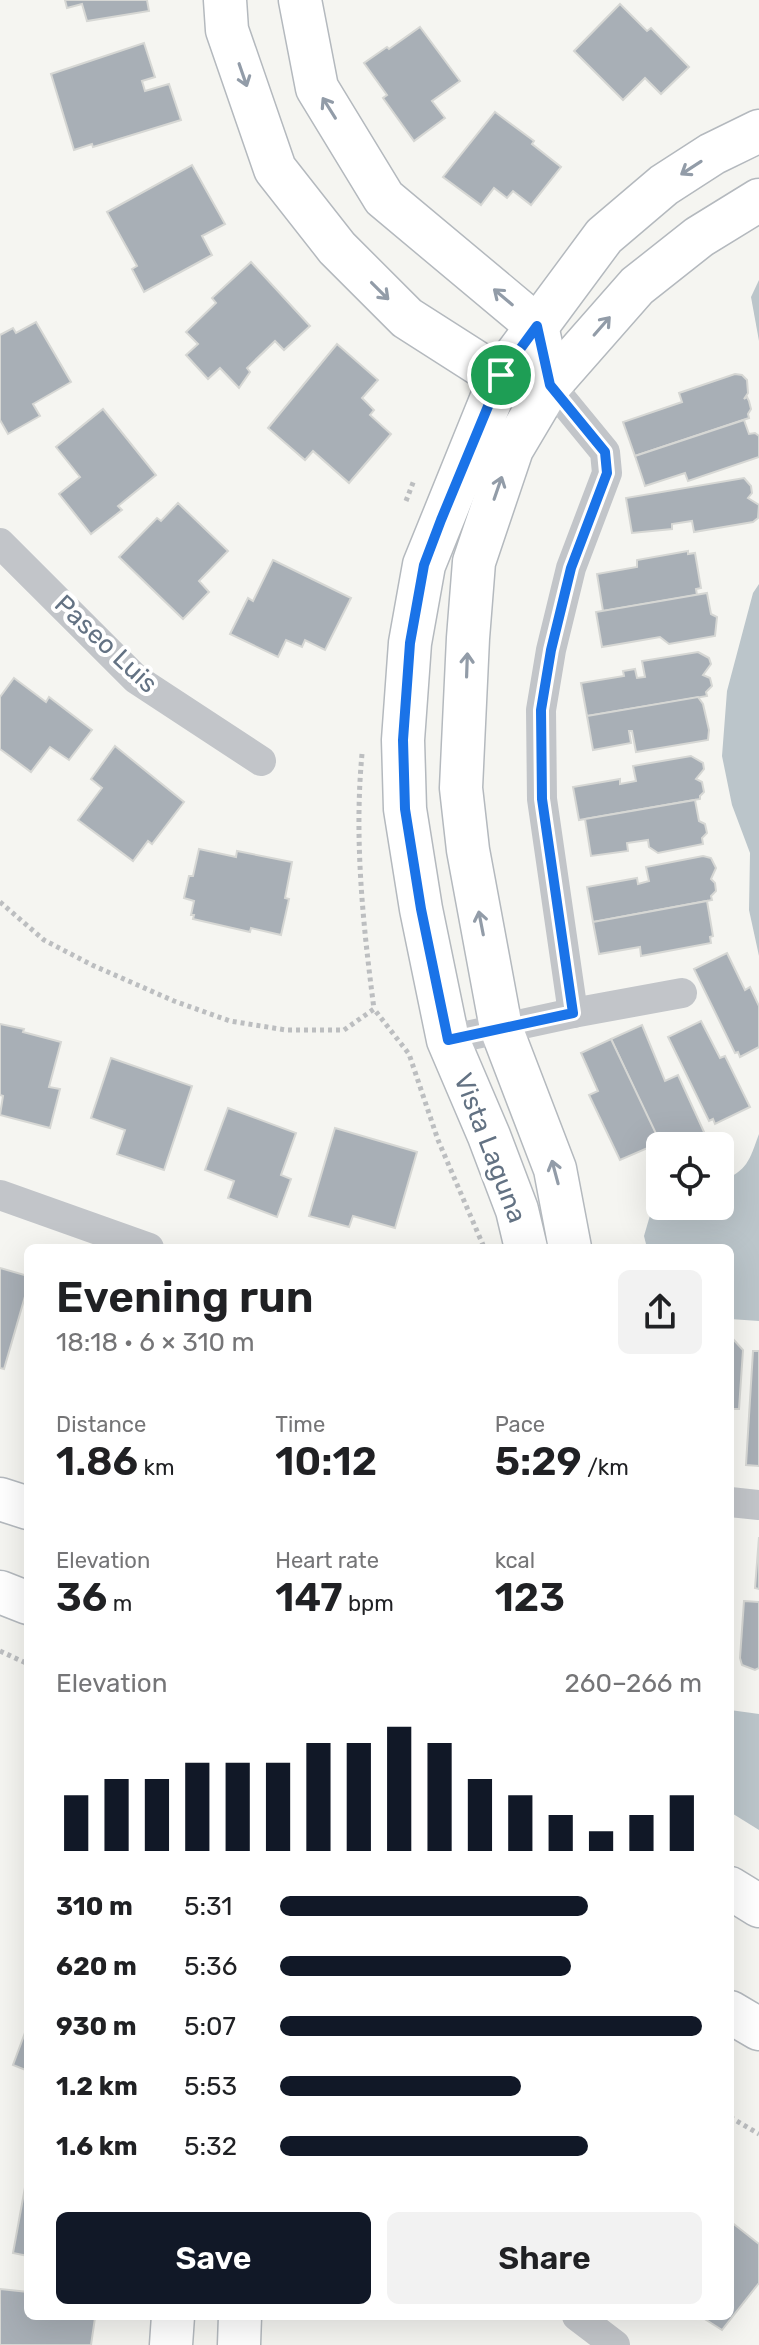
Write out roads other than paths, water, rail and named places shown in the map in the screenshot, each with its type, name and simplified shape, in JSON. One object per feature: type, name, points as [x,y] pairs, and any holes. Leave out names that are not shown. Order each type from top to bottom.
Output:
[{"type":"street","points":[[225,0],[227,30],[275,169],[337,248],[407,318],[501,375],[550,385]]},
{"type":"street","points":[[300,0],[317,88],[384,198],[537,326],[550,385],[605,452],[607,473],[571,568],[551,650],[541,710],[542,799],[573,1013]]},
{"type":"street","name":"Vista Laguna","points":[[525,1244],[517,1210],[448,1040],[421,909],[405,809],[403,740],[409,657],[424,565],[501,375],[604,236],[664,185],[712,154],[759,131]]},
{"type":"street","name":"Vista Laguna","points":[[569,1244],[555,1169],[501,1028],[468,850],[461,788],[474,562],[512,449],[550,385],[637,286],[699,237],[759,200]]},
{"type":"street","name":"Paseo Luis","points":[[0,543],[136,679],[261,761]]},
{"type":"street","points":[[448,1040],[682,993]]},
{"type":"street","points":[[0,1195],[138,1244]]},
{"type":"street","points":[[0,1499],[24,1507]]},
{"type":"street","points":[[734,1502],[759,1505]]},
{"type":"street","points":[[0,1592],[24,1601]]},
{"type":"street","points":[[734,1891],[759,1908]]},
{"type":"street","points":[[734,1910],[748,1912],[759,1908]]},
{"type":"street","points":[[734,2014],[759,2029]]},
{"type":"street","points":[[171,2345],[173,2320]]},
{"type":"street","points":[[239,2345],[240,2320]]},
{"type":"street","points":[[582,2320],[615,2345]]}]
